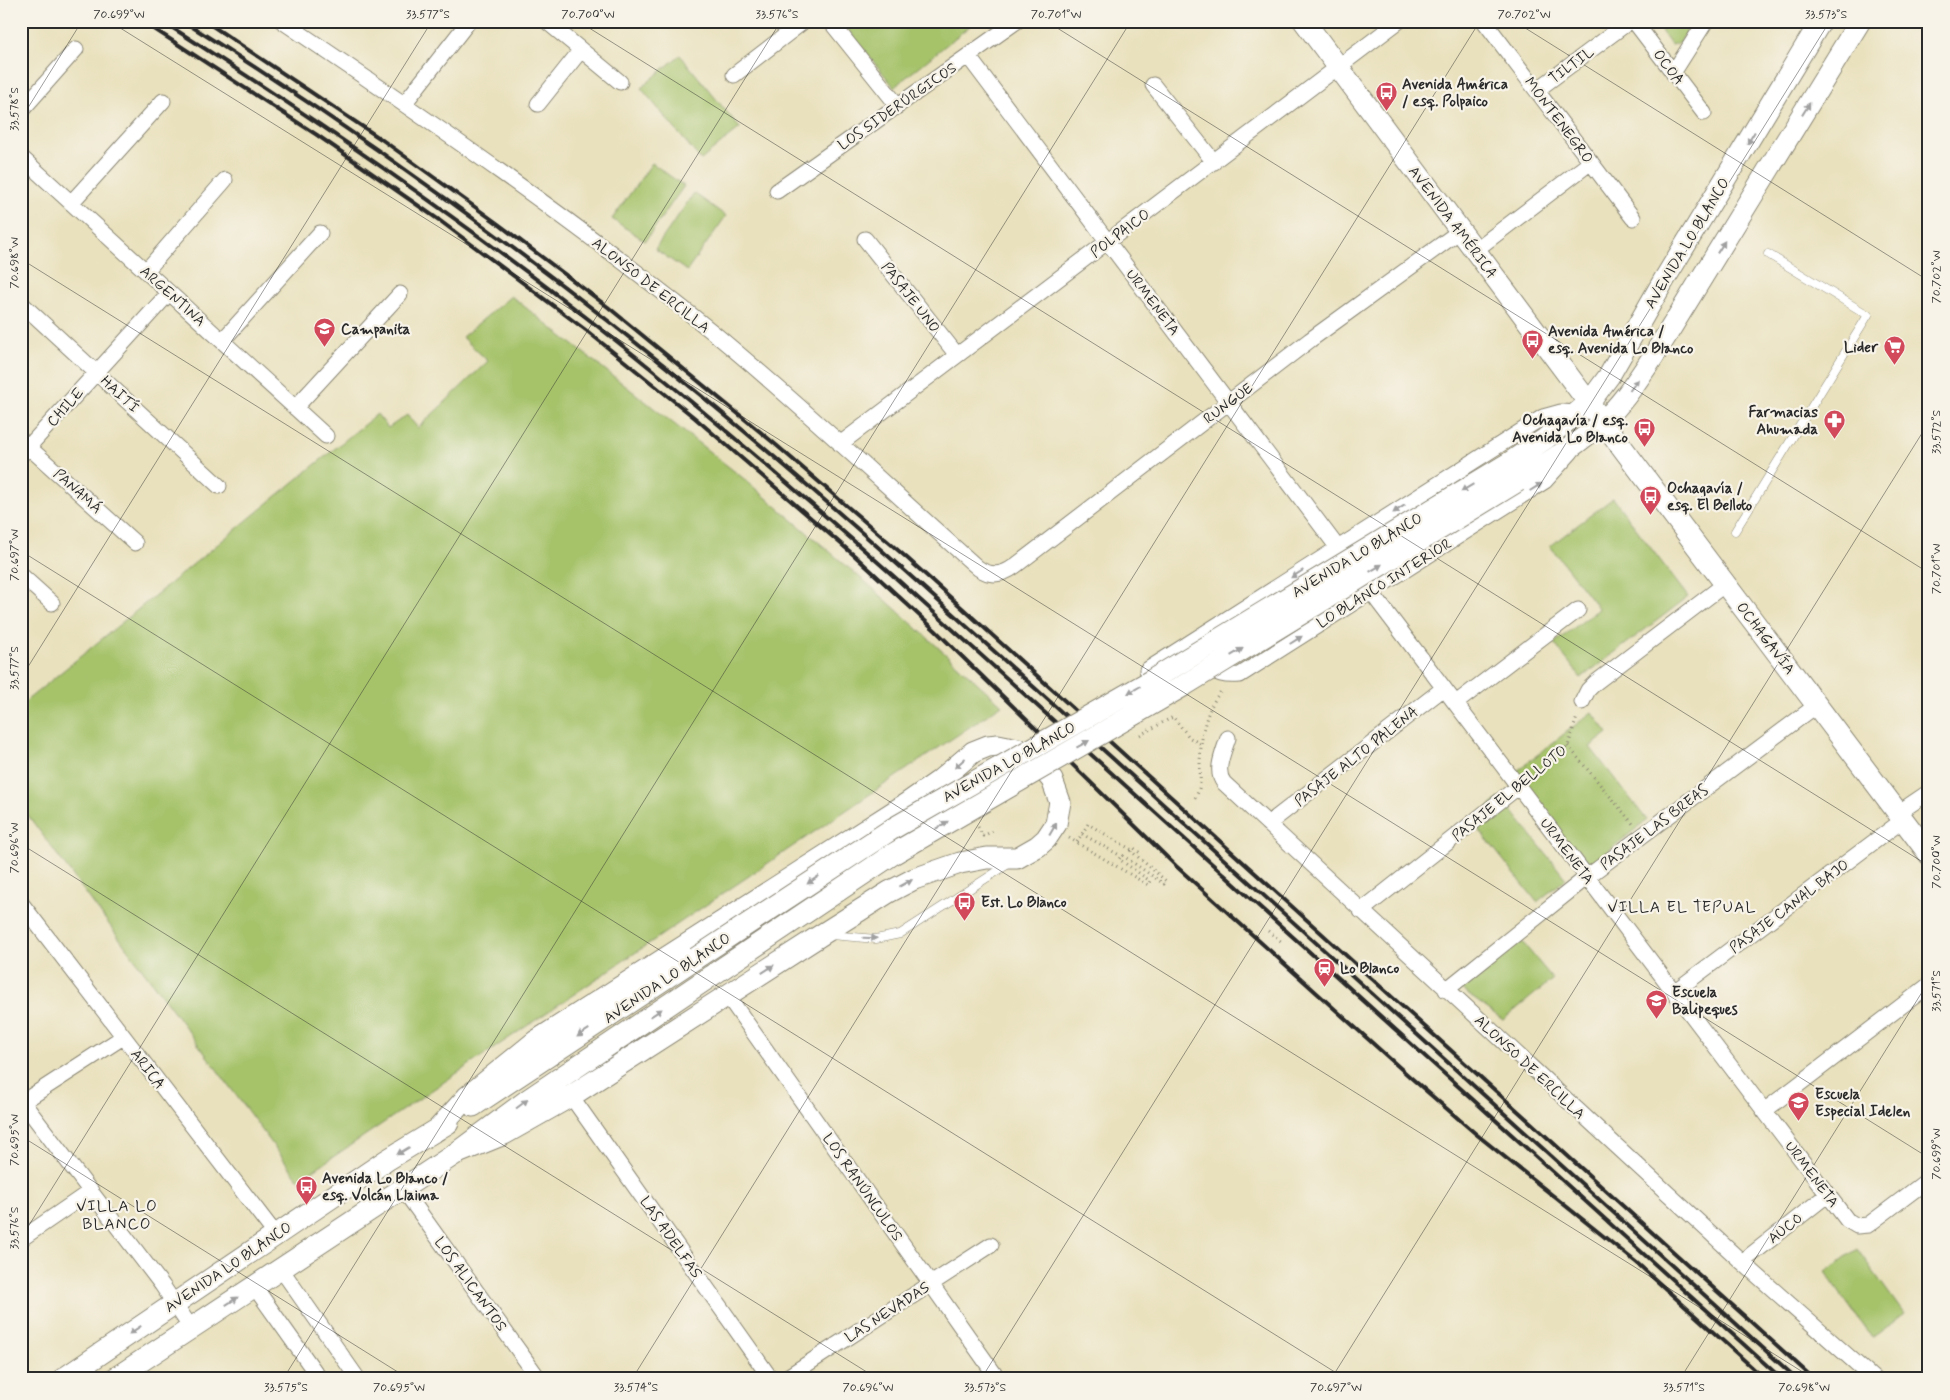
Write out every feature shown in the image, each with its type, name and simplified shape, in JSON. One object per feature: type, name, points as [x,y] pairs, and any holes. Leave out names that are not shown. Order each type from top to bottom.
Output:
[{"type":"main road","name":"AVENIDA AMÉRICA","points":[[1304,21],[1460,231],[1583,408],[1603,422]]},
{"type":"main road","name":"AVENIDA LO BLANCO","points":[[125,1376],[191,1328],[455,1154],[528,1099],[893,854],[1183,686],[1513,472],[1545,440],[1583,408],[1616,365],[1669,272],[1821,21]]},
{"type":"main road","name":"AVENIDA LO BLANCO","points":[[63,1379],[387,1160],[437,1130],[899,824],[1513,472],[1549,462],[1577,442],[1603,422],[1627,394],[1653,357],[1860,21]]},
{"type":"main road","name":"OCHAGAVÍA","points":[[1603,422],[1929,854]]},
{"type":"main road","points":[[437,1130],[467,1097],[536,1040],[906,804],[939,781],[973,752],[988,746],[1007,746],[1028,754],[1045,770],[1052,780],[1058,794],[1059,817],[1052,832],[1038,846],[1017,858],[988,858],[960,862],[914,879],[889,892],[571,1096],[504,1134],[455,1154]]},
{"type":"street","name":"ALONSO DE ERCILLA","points":[[282,21],[516,183],[657,288],[717,336],[978,568],[984,572],[997,574]]},
{"type":"street","points":[[404,104],[470,21]]},
{"type":"street","points":[[546,21],[620,82]]},
{"type":"street","points":[[734,75],[804,21]]},
{"type":"street","points":[[830,21],[898,106]]},
{"type":"street","name":"LOS SIDERÚRGICOS","points":[[777,191],[1017,21]]},
{"type":"street","name":"POLPAICO","points":[[840,444],[1399,21]]},
{"type":"street","name":"MONTENEGRO","points":[[1484,21],[1633,218]]},
{"type":"street","name":"TILTIL","points":[[1537,90],[1632,21]]},
{"type":"street","name":"OCOA","points":[[1632,21],[1704,113]]},
{"type":"street","points":[[1674,73],[1706,21]]},
{"type":"street","points":[[21,111],[76,49]]},
{"type":"street","points":[[538,104],[581,50]]},
{"type":"street","name":"URMENETA","points":[[968,56],[1338,548]]},
{"type":"street","points":[[1153,85],[1214,162]]},
{"type":"street","points":[[71,203],[163,101]]},
{"type":"street","name":"ARGENTINA","points":[[21,157],[326,436]]},
{"type":"street","points":[[1474,251],[1591,162]]},
{"type":"street","points":[[146,271],[224,180]]},
{"type":"street","name":"RUNGUE","points":[[997,574],[1015,566],[1310,340],[1460,231]]},
{"type":"street","points":[[222,341],[320,233]]},
{"type":"street","name":"PASAJE UNO","points":[[865,239],[957,355]]},
{"type":"street","name":"CHILE","points":[[24,448],[97,373],[169,293]]},
{"type":"street","points":[[295,408],[400,294]]},
{"type":"street","name":"HAITÍ","points":[[21,303],[219,486]]},
{"type":"street","points":[[1147,670],[1543,417],[1583,408]]},
{"type":"street","name":"LO BLANCO INTERIOR","points":[[1240,675],[1545,481],[1564,462],[1577,442]]},
{"type":"street","name":"PANAMÁ","points":[[24,448],[135,542]]},
{"type":"street","points":[[21,575],[52,603]]},
{"type":"street","points":[[1582,702],[1588,690],[1595,683],[1725,584]]},
{"type":"street","name":"URMENETA","points":[[1371,592],[1847,1220],[1857,1226],[1868,1225],[1929,1179]]},
{"type":"street","points":[[1456,703],[1578,610]]},
{"type":"street","points":[[1200,635],[1199,654],[1210,670],[1220,674],[1240,675]]},
{"type":"street","name":"PASAJE ALTO PALENA","points":[[1268,824],[1444,688]]},
{"type":"street","name":"PASAJE LAS BREAS","points":[[1446,990],[1587,877],[1817,705]]},
{"type":"street","name":"ALONSO DE ERCILLA","points":[[1228,738],[1219,771],[1220,778],[1446,990],[1742,1262],[1874,1379]]},
{"type":"street","name":"PASAJE EL BELLOTO","points":[[1361,911],[1518,786]]},
{"type":"street","name":"PASAJE CANAL BAJO","points":[[1674,992],[1901,817],[1929,792]]},
{"type":"street","name":"ARICA","points":[[21,903],[276,1235]]},
{"type":"street","points":[[1764,1111],[1929,985]]},
{"type":"street","name":"LOS RANÚNCULOS","points":[[727,995],[998,1379]]},
{"type":"street","points":[[123,1037],[22,1102],[175,1303],[191,1328]]},
{"type":"street","name":"LAS ADELFAS","points":[[571,1096],[771,1379]]},
{"type":"street","name":"LOS ALICANTOS","points":[[403,1188],[539,1379]]},
{"type":"street","points":[[21,1239],[91,1191]]},
{"type":"street","name":"AUCO","points":[[1742,1262],[1827,1195]]},
{"type":"street","name":"LAS NEVADAS","points":[[784,1379],[991,1245]]},
{"type":"street","points":[[281,1269],[358,1379]]},
{"type":"street","points":[[254,1286],[320,1379]]},
{"type":"lane","points":[[1735,531],[1868,315],[1768,254]]},
{"type":"lane","points":[[821,935],[876,939],[900,934],[1017,858]]},
{"type":"path","points":[[1195,798],[1200,790],[1201,744],[1209,708],[1222,690],[1240,675]]},
{"type":"path","name":"PASAJE EL BELLOTO","points":[[1518,786],[1568,746],[1582,702]]},
{"type":"path","points":[[1140,736],[1174,717],[1190,738],[1201,744]]},
{"type":"path","points":[[1568,746],[1642,836]]},
{"type":"path","points":[[985,823],[978,827],[983,836],[995,830]]},
{"type":"path","points":[[1077,842],[1088,824],[1140,853]]},
{"type":"path","points":[[1082,834],[1121,856],[1122,854],[1164,884],[1166,881],[1131,852],[1132,850]]},
{"type":"path","points":[[1069,837],[1148,885],[1150,881],[1120,859],[1121,856]]},
{"type":"path","points":[[1268,931],[1282,942]]},
{"type":"green space","points":[[841,21],[976,21],[894,87]]},
{"type":"green space","points":[[1654,21],[1694,21],[1680,42],[1671,45]]},
{"type":"green space","points":[[680,55],[740,128],[701,160],[641,88]]},
{"type":"green space","points":[[652,163],[684,186],[645,241],[612,219]]},
{"type":"green space","points":[[694,193],[726,216],[687,271],[655,249]]},
{"type":"green space","points":[[511,296],[743,478],[869,585],[1002,705],[299,1180],[21,806],[21,705],[377,414],[388,428],[407,415],[418,428],[488,361],[462,337]]},
{"type":"green space","points":[[1613,498],[1688,597],[1581,678],[1554,643],[1599,609],[1550,546]]},
{"type":"green space","points":[[1592,712],[1608,733],[1590,747],[1647,820],[1587,868],[1513,774]]},
{"type":"green space","points":[[1501,797],[1566,879],[1537,902],[1472,821]]},
{"type":"green space","points":[[1518,937],[1553,979],[1503,1020],[1458,987]]},
{"type":"green space","points":[[1857,1249],[1904,1314],[1872,1338],[1825,1272]]},
{"type":"railway","points":[[142,21],[317,135],[439,220],[587,331],[695,418],[855,556],[936,631],[1176,866],[1409,1076],[1476,1134],[1637,1263],[1765,1379]]},
{"type":"railway","points":[[162,21],[273,93],[437,206],[596,325],[711,418],[898,580],[1782,1379]]},
{"type":"railway","points":[[183,21],[321,111],[455,205],[587,304],[767,450],[970,630],[1797,1379]]},
{"type":"railway","points":[[205,21],[381,139],[497,223],[608,307],[775,444],[907,558],[1814,1379]]},
{"type":"place","name":"Avenida América / esq. Polpaico","points":[[1386,112]]},
{"type":"place","name":"Campanita","points":[[325,348]]},
{"type":"place","name":"Avenida América / esq. Avenida Lo Blanco","points":[[1532,359]]},
{"type":"place","name":"Lider","points":[[1894,366]]},
{"type":"place","name":"Farmacias Ahumada","points":[[1834,440]]},
{"type":"place","name":"Ochagavía / esq. Avenida Lo Blanco","points":[[1644,448]]},
{"type":"place","name":"Ochagavía / esq. El Belloto","points":[[1651,516]]},
{"type":"place","name":"Est. Lo Blanco","points":[[965,921]]},
{"type":"place","name":"Lo Blanco","points":[[1324,987]]},
{"type":"place","name":"Escuela Balipeques","points":[[1656,1020]]},
{"type":"place","name":"Escuela Especial Idelen","points":[[1799,1122]]},
{"type":"place","name":"Avenida Lo Blanco / esq. Volcán Llaima","points":[[306,1206]]},
{"type":"district","name":"VILLA EL TEPUAL","points":[[1682,906]]},
{"type":"district","name":"VILLA LO BLANCO","points":[[117,1214]]}]
